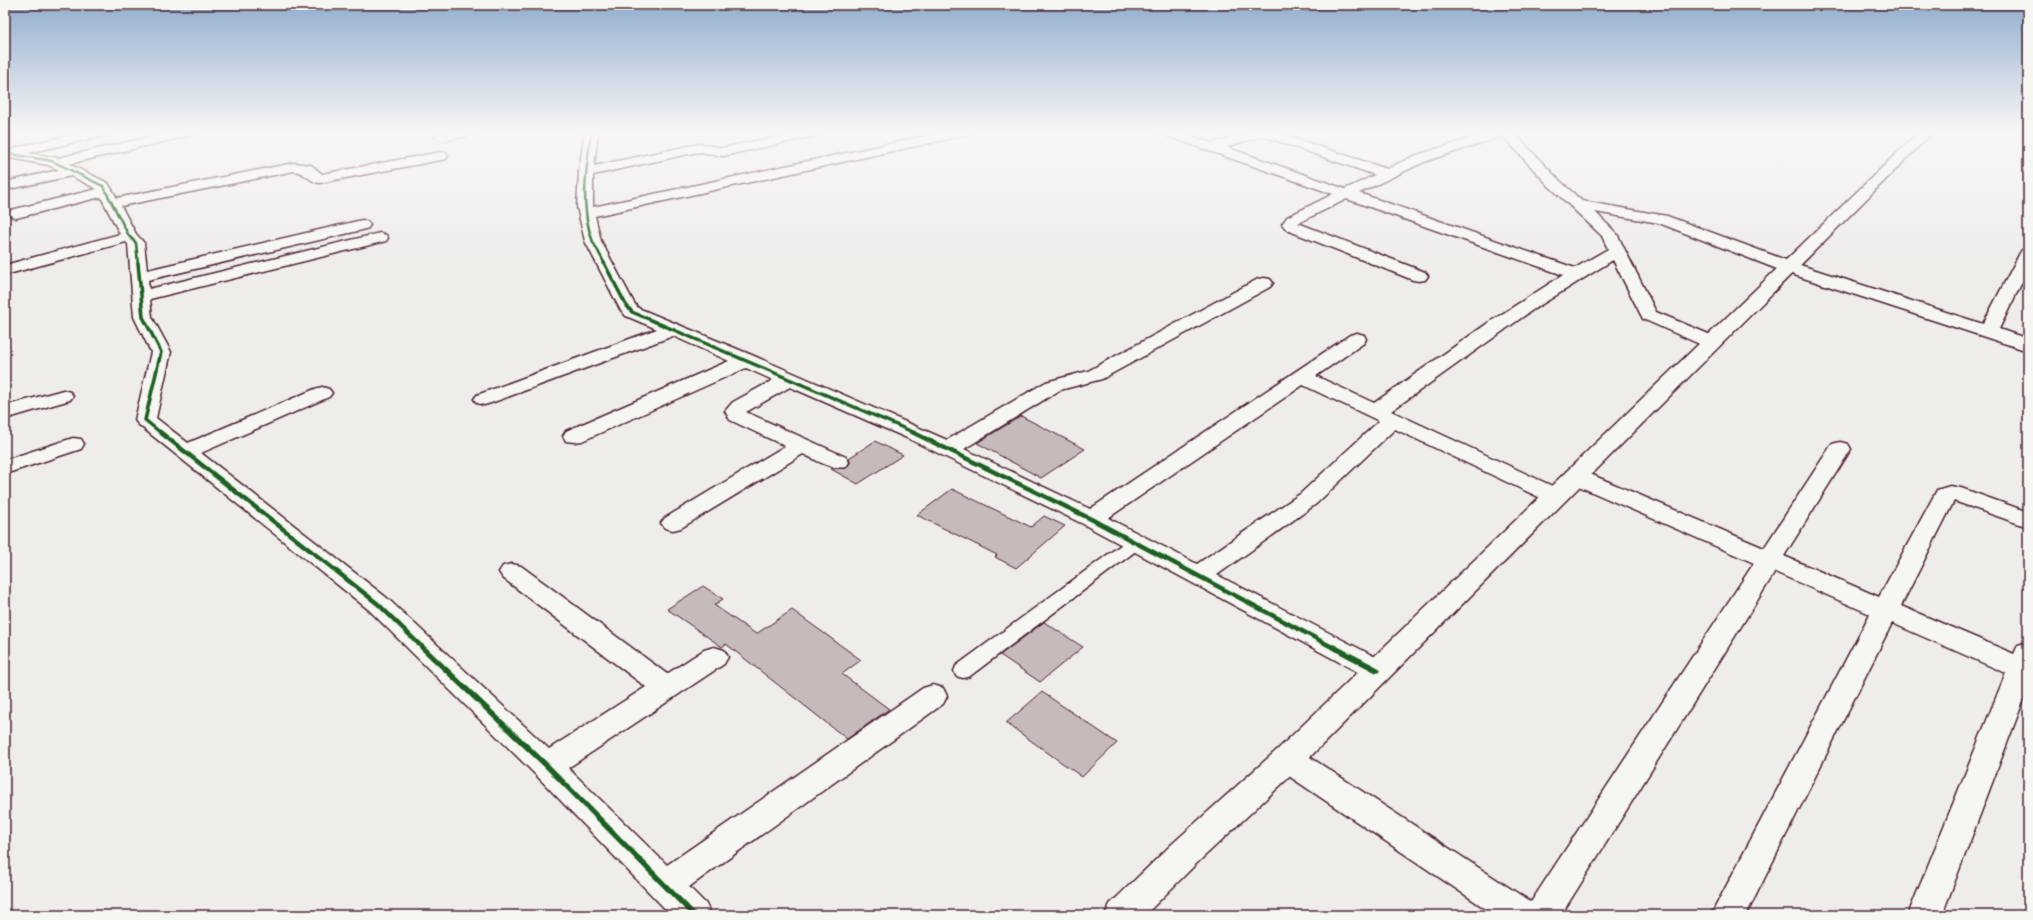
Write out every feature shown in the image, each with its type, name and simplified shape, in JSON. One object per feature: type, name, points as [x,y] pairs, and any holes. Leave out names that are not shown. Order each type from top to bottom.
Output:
[{"type":"main road","points":[[5,186],[42,174]]},
{"type":"main road","points":[[78,174],[103,186],[129,236],[136,243],[143,317],[161,352],[145,420],[378,604],[547,766],[694,915]]},
{"type":"main road","points":[[11,210],[109,197],[251,174]]},
{"type":"main road","points":[[314,174],[320,179],[347,174]]},
{"type":"main road","points":[[586,174],[586,213],[593,240],[626,305],[637,314],[915,433],[1091,519],[1377,670]]},
{"type":"main road","points":[[586,213],[767,174]]},
{"type":"main road","points":[[1287,174],[1575,274]]},
{"type":"main road","points":[[1387,174],[1292,220],[1290,224],[1293,227],[1419,276]]},
{"type":"main road","points":[[1547,174],[1609,234],[1649,315],[1711,342]]},
{"type":"main road","points":[[1122,915],[1184,854],[1288,759],[1883,174]]},
{"type":"main road","points":[[1578,205],[1662,219],[1788,267],[2028,345]]},
{"type":"main road","points":[[140,286],[362,225]]},
{"type":"main road","points":[[5,270],[129,236]]},
{"type":"main road","points":[[140,286],[380,238]]},
{"type":"main road","points":[[1198,576],[1308,499],[1385,415],[1532,301],[1575,274],[1617,251]]},
{"type":"main road","points":[[1988,332],[2028,253]]},
{"type":"main road","points":[[948,449],[1053,386],[1095,375],[1264,283]]},
{"type":"main road","points":[[484,399],[673,330]]},
{"type":"main road","points":[[1091,519],[1357,339]]},
{"type":"main road","points":[[574,436],[747,360]]},
{"type":"main road","points":[[1302,377],[1555,496]]},
{"type":"main road","points":[[789,379],[740,406],[735,411],[737,416],[838,462]]},
{"type":"main road","points":[[185,452],[322,393]]},
{"type":"main road","points":[[5,413],[63,396]]},
{"type":"main road","points":[[5,466],[73,444]]},
{"type":"main road","points":[[673,522],[801,446]]},
{"type":"main road","points":[[1542,915],[1840,449]]},
{"type":"main road","points":[[1575,476],[1886,609],[2026,664],[1925,915]]},
{"type":"main road","points":[[1728,915],[1945,495],[1950,493],[1961,495],[2028,520]]},
{"type":"main road","points":[[512,572],[667,688]]},
{"type":"main road","points":[[547,766],[714,657]]},
{"type":"main road","points":[[664,885],[932,696]]},
{"type":"main road","points":[[1288,759],[1523,915]]},
{"type":"lane","points":[[963,671],[1135,542]]},
{"type":"building","points":[[1021,416],[1085,449],[1041,478],[977,443]]},
{"type":"building","points":[[875,441],[903,455],[858,484],[831,469],[846,468],[850,463],[849,458]]},
{"type":"building","points":[[952,489],[1031,527],[1044,516],[1065,526],[1016,568],[995,557],[997,555],[917,515]]},
{"type":"building","points":[[703,586],[723,599],[714,605],[756,634],[792,610],[861,660],[842,674],[889,709],[847,739],[726,644],[722,647],[667,609]]},
{"type":"building","points":[[1044,622],[1083,647],[1040,682],[1000,655]]},
{"type":"building","points":[[1042,692],[1117,743],[1082,777],[1006,723]]},
{"type":"cycle path","points":[[78,174],[103,186],[129,236],[136,243],[143,317],[161,352],[145,420],[378,604],[547,766],[694,915]]},
{"type":"cycle path","points":[[586,174],[585,207],[593,241],[626,305],[632,312],[915,433],[1091,519],[1377,670]]}]
